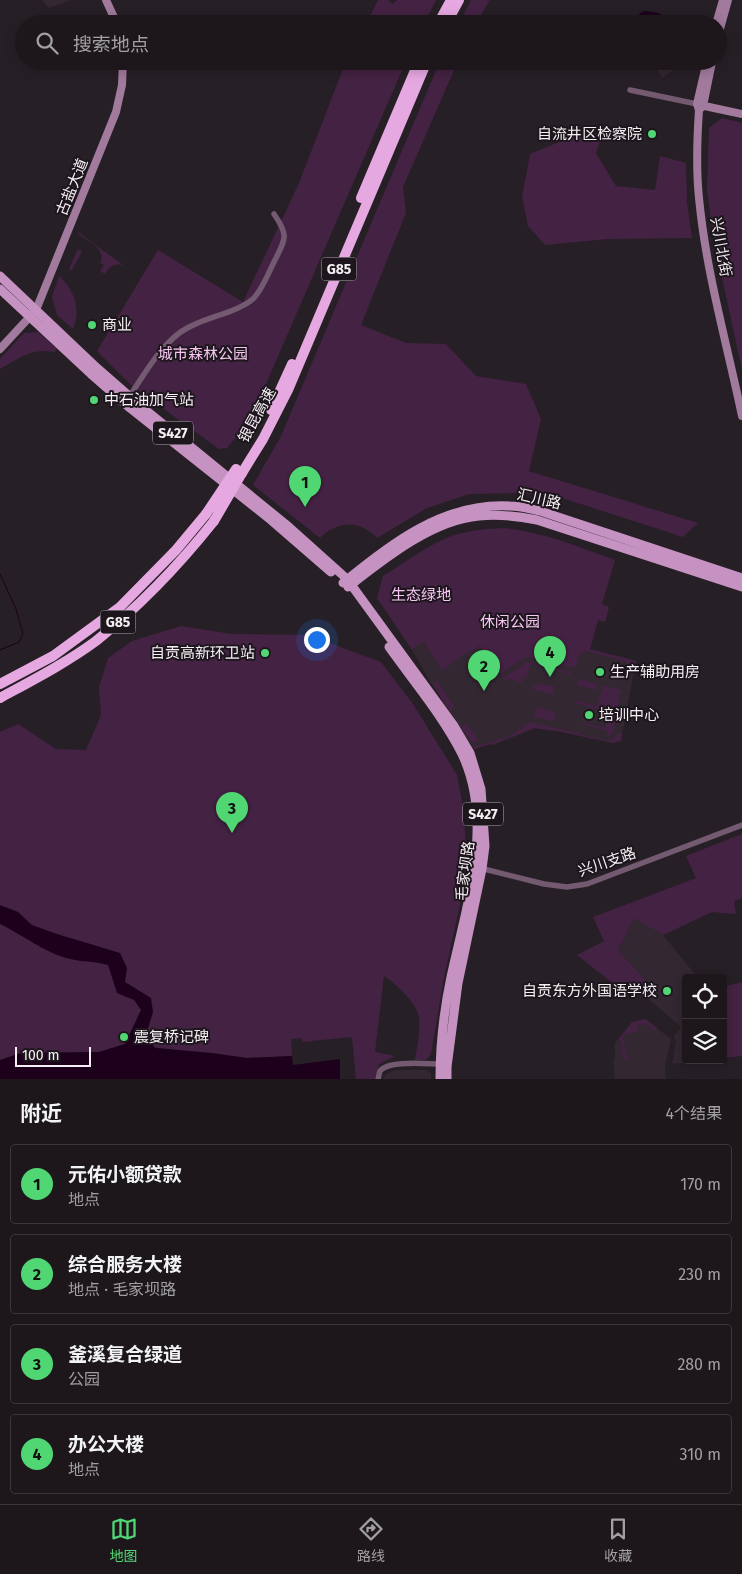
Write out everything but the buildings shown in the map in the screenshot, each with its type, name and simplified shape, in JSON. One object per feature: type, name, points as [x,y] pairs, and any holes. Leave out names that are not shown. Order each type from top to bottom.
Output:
[{"type":"highway","points":[[443,15],[451,0]]},
{"type":"highway","points":[[451,15],[459,0]]},
{"type":"highway","name":"银昆高速","points":[[0,698],[45,674],[94,642],[129,613],[165,579],[214,521],[255,443],[289,370],[415,70]]},
{"type":"highway","name":"银昆高速","points":[[0,684],[53,656],[120,607],[176,550],[206,514],[262,439],[288,390],[423,70]]},
{"type":"main road","name":"S427","points":[[0,276],[32,314],[130,408],[347,583]]},
{"type":"main road","name":"S427","points":[[0,289],[289,527],[347,583]]},
{"type":"main road","name":"汇川路","points":[[347,583],[405,536],[440,517],[476,508],[509,506],[540,511],[742,578]]},
{"type":"main road","name":"汇川路","points":[[347,583],[407,543],[442,525],[478,516],[510,515],[537,520],[742,587]]},
{"type":"main road","name":"毛家坝路","points":[[347,583],[454,726],[470,753],[481,790],[485,846],[450,979],[440,1079]]},
{"type":"main road","name":"毛家坝路","points":[[447,1079],[458,983],[478,868]]},
{"type":"street","points":[[106,0],[113,15]]},
{"type":"street","points":[[719,15],[723,0]]},
{"type":"street","points":[[724,15],[728,0]]},
{"type":"street","name":"古盐大道","points":[[32,314],[116,112],[122,85],[123,70]]},
{"type":"street","points":[[700,107],[706,70]]},
{"type":"street","points":[[700,107],[710,70]]},
{"type":"street","points":[[630,90],[700,107],[742,114]]},
{"type":"street","name":"兴川北街","points":[[700,107],[697,166],[704,241],[742,416]]},
{"type":"street","points":[[129,397],[166,344],[191,325],[242,306],[253,299],[260,291],[285,236],[284,229],[274,214]]},
{"type":"street","points":[[0,348],[32,314]]},
{"type":"street","name":"兴川支路","points":[[478,868],[544,884],[568,887],[586,884],[742,825]]},
{"type":"street","points":[[378,1079],[380,1071],[387,1066],[397,1064],[440,1064]]},
{"type":"shaded area","points":[[42,0],[71,0],[49,8]]},
{"type":"shaded area","points":[[644,11],[662,15],[640,15]]},
{"type":"shaded area","points":[[657,70],[673,70],[662,78]]},
{"type":"shaded area","points":[[609,607],[605,622],[598,620],[590,649],[636,661],[621,741],[613,743],[535,728],[492,745],[474,749],[412,650],[424,640]]},
{"type":"shaded area","points":[[0,905],[18,912],[32,925],[120,953],[127,968],[125,982],[151,998],[153,1012],[146,1035],[155,1048],[247,1058],[292,1056],[293,1065],[340,1059],[340,1079],[0,1079],[0,1060],[21,1053],[99,1052],[125,1044],[141,1010],[134,1000],[117,993],[108,965],[66,958],[41,947],[0,924]]},
{"type":"shaded area","name":"自贡东方外国语学校","points":[[634,917],[663,935],[695,974],[682,974],[682,1063],[672,1064],[676,1041],[674,1036],[681,1027],[645,996],[651,986],[618,950]]},
{"type":"shaded area","points":[[645,1019],[671,1039],[665,1066],[666,1079],[615,1079],[613,1059],[615,1059],[615,1043],[632,1022]]},
{"type":"shaded area","points":[[396,1070],[426,1070],[431,1073],[431,1079],[383,1079],[386,1074]]},
{"type":"green space","points":[[378,0],[388,0],[393,4],[397,0],[436,0],[428,15],[370,15]]},
{"type":"green space","points":[[471,0],[490,0],[481,15],[464,15]]},
{"type":"green space","name":"城市森林公园","points":[[343,70],[402,70],[266,384],[240,432],[227,448],[219,449],[131,385],[97,351],[158,250],[243,302],[299,183]]},
{"type":"green space","points":[[436,70],[454,70],[403,187],[406,213],[361,325],[406,343],[446,344],[476,376],[526,384],[541,419],[529,471],[698,523],[683,537],[556,496],[518,493],[469,494],[427,508],[377,538],[363,528],[349,524],[334,528],[320,538],[253,485],[281,436]]},
{"type":"green space","points":[[722,118],[742,123],[742,370],[715,245],[707,189],[709,128]]},
{"type":"green space","points":[[576,135],[600,141],[596,153],[616,186],[655,190],[660,156],[686,163],[687,203],[692,238],[607,239],[545,245],[528,226],[522,197],[530,154]]},
{"type":"green space","points":[[78,232],[123,265],[117,264],[112,266],[105,274],[100,271],[104,265],[100,263],[101,253],[95,245]]},
{"type":"green space","points":[[78,249],[82,252],[71,271],[69,269]]},
{"type":"green space","points":[[59,276],[73,294],[75,301],[76,315],[73,329],[57,315],[52,297]]},
{"type":"green space","points":[[38,332],[57,349],[54,352],[39,351],[26,355],[0,369],[0,359],[24,333]]},
{"type":"green space","points":[[502,528],[546,536],[615,560],[602,604],[609,607],[605,622],[598,620],[590,649],[636,661],[634,673],[629,672],[629,666],[625,661],[585,651],[579,655],[576,666],[572,668],[526,657],[500,674],[480,646],[469,651],[442,671],[424,641],[412,650],[377,598],[383,576],[446,538],[467,532]]},
{"type":"green space","points":[[181,626],[232,634],[308,635],[381,662],[413,704],[457,775],[464,811],[466,856],[463,890],[444,978],[431,1054],[426,1060],[415,1060],[420,1028],[419,1017],[414,1006],[394,983],[384,976],[375,1052],[395,1056],[379,1064],[375,1079],[356,1079],[352,1037],[302,1042],[302,1038],[291,1039],[292,1056],[247,1058],[125,1044],[99,1052],[21,1053],[0,1060],[0,732],[18,724],[56,749],[86,750],[101,715],[99,687],[108,658],[132,641]]},
{"type":"green space","points":[[527,662],[570,672],[572,675],[531,664],[526,679],[523,678],[522,683],[509,679],[504,680],[503,678]]},
{"type":"green space","points":[[579,679],[598,684],[596,690],[577,685]]},
{"type":"green space","points":[[437,681],[455,707],[450,711],[432,684]]},
{"type":"green space","points":[[540,683],[555,687],[553,695],[532,689],[534,684],[539,685]]},
{"type":"green space","points":[[603,685],[621,690],[613,732],[608,736],[608,731],[581,724],[581,722],[605,728],[609,712],[575,703],[575,700],[597,706]]},
{"type":"green space","points":[[536,707],[557,713],[551,721],[534,717]]},
{"type":"green space","points":[[531,722],[608,741],[613,740],[617,733],[622,734],[621,741],[613,743],[535,728],[492,745],[474,749],[474,747],[508,737]]},
{"type":"green space","points":[[466,723],[479,741],[472,743],[461,727]]},
{"type":"green space","points":[[742,834],[742,898],[734,901],[736,914],[712,912],[663,935],[634,918],[618,950],[651,986],[645,996],[625,993],[577,955],[604,941],[593,917],[696,878],[686,856]]},
{"type":"green space","points":[[742,982],[742,1056],[727,1058],[727,986]]},
{"type":"green space","points":[[645,1019],[657,1028],[656,1030],[653,1030],[647,1024],[637,1026],[637,1032],[623,1035],[627,1059],[623,1059],[621,1039],[619,1039],[632,1022]]},
{"type":"waterway","points":[[0,574],[16,609],[23,634],[19,642],[0,650]]},
{"type":"place","name":"自流井区检察院","points":[[652,134]]},
{"type":"place","name":"商业","points":[[92,325]]},
{"type":"place","name":"中石油加气站","points":[[94,400]]},
{"type":"place","name":"元佑小额贷款","points":[[305,507]]},
{"type":"place","name":"自贡高新环卫站","points":[[265,653]]},
{"type":"place","name":"生产辅助用房","points":[[600,672]]},
{"type":"place","name":"办公大楼","points":[[550,677]]},
{"type":"place","name":"综合服务大楼","points":[[484,691]]},
{"type":"place","name":"培训中心","points":[[589,715]]},
{"type":"place","name":"釜溪复合绿道","points":[[232,833]]},
{"type":"place","name":"自贡东方外国语学校","points":[[667,991]]},
{"type":"place","name":"震复桥记碑","points":[[124,1037]]},
{"type":"park label","name":"生态绿地","points":[[421,595]]},
{"type":"park label","name":"休闲公园","points":[[510,622]]}]
